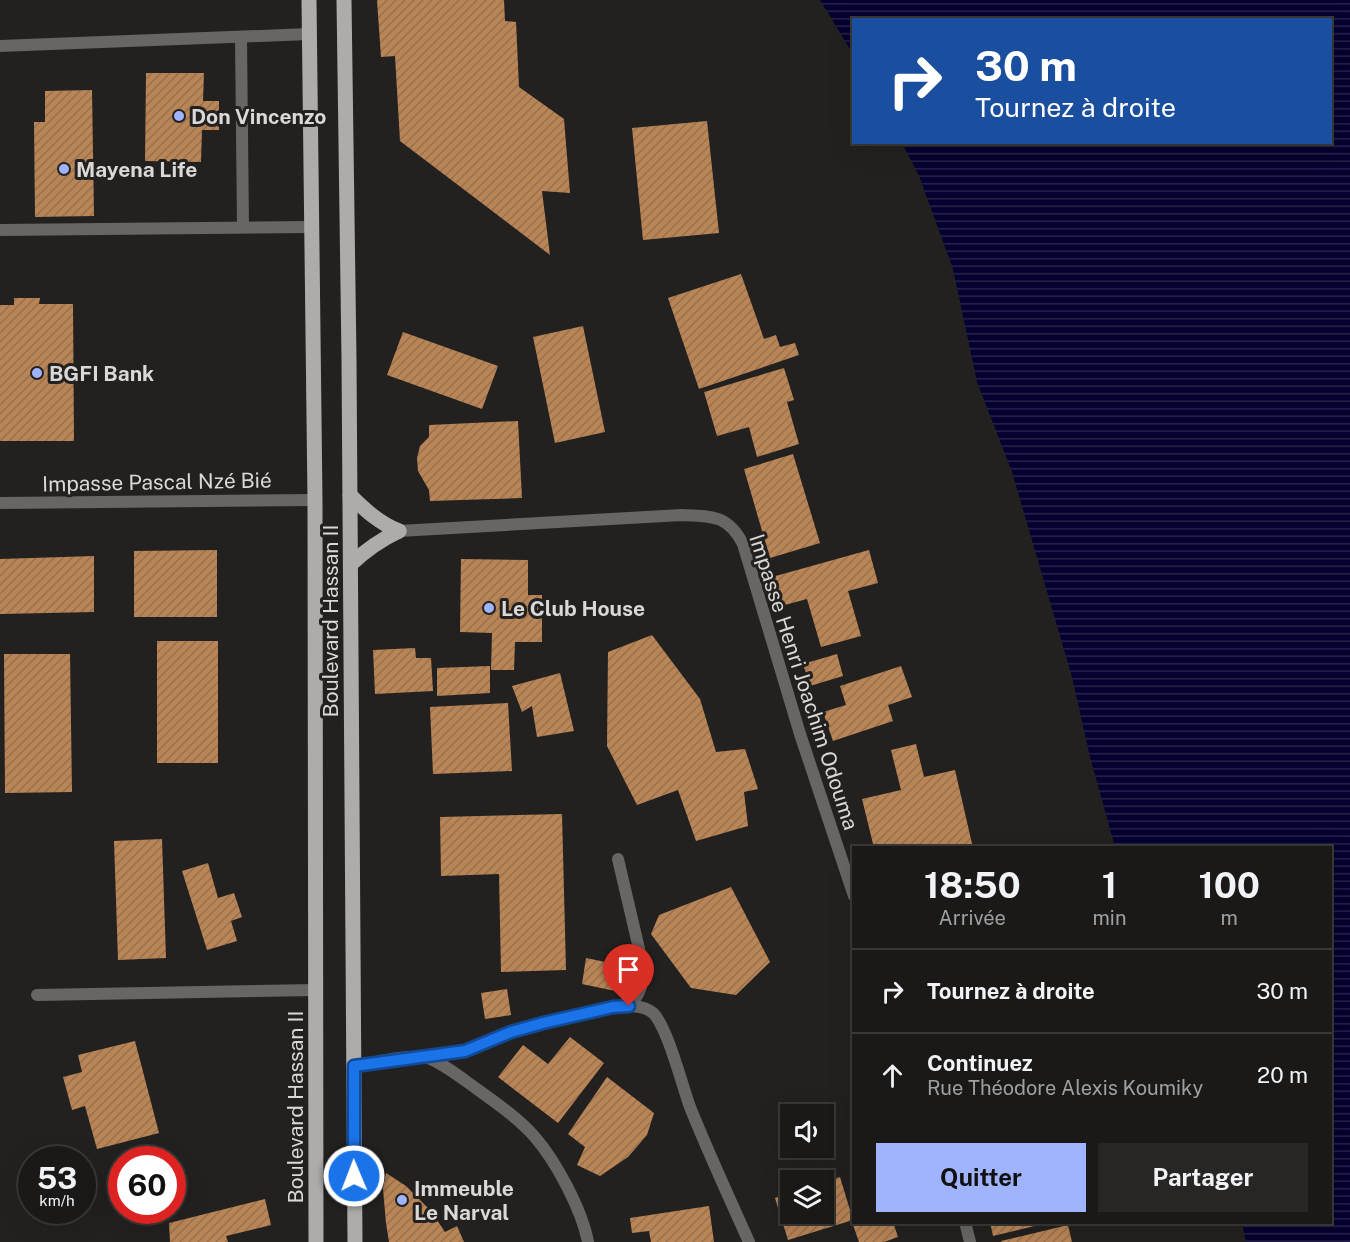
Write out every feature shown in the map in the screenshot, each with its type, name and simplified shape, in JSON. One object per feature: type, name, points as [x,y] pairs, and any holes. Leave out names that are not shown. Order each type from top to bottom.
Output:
[{"type":"main road","name":"Boulevard Hassan II","points":[[309,0],[315,500],[316,1242]]},
{"type":"main road","name":"Boulevard Hassan II","points":[[344,0],[351,564],[355,1242]]},
{"type":"main road","points":[[350,495],[371,515],[399,531]]},
{"type":"main road","points":[[351,564],[378,541],[399,531]]},
{"type":"street","points":[[0,46],[309,34]]},
{"type":"street","points":[[241,37],[243,227]]},
{"type":"street","points":[[0,230],[312,227]]},
{"type":"street","name":"Impasse Pascal Nzé Bié","points":[[0,503],[315,500]]},
{"type":"street","name":"Impasse Henri Joachim Odouma","points":[[399,531],[682,515],[710,516],[730,525],[743,544],[800,735],[852,890]]},
{"type":"street","points":[[618,860],[644,970],[639,995],[629,1006]]},
{"type":"street","points":[[37,995],[316,990]]},
{"type":"street","points":[[354,1066],[465,1051],[511,1032],[613,1007],[645,1008],[651,1011],[662,1026],[689,1104],[749,1242]]},
{"type":"street","points":[[425,1057],[466,1081],[534,1137],[556,1168],[569,1192],[579,1213],[588,1242]]},
{"type":"street","points":[[966,1224],[970,1242]]},
{"type":"shaded area","points":[[820,0],[1350,0],[1350,1242],[1246,1242],[1242,1224],[1332,1224],[1332,846],[1115,846],[1090,757],[1072,677],[1012,472],[977,382],[953,269],[919,176],[903,144],[1332,144],[1332,18],[852,18],[852,52]]},
{"type":"building","points":[[377,0],[504,0],[505,21],[516,22],[519,87],[564,119],[570,193],[542,191],[550,255],[400,141],[395,56],[381,57]]},
{"type":"building","points":[[146,73],[204,73],[203,101],[219,101],[219,130],[202,130],[201,162],[145,161]]},
{"type":"building","name":"Mayena Life","points":[[92,90],[94,216],[35,217],[34,122],[45,122],[45,91]]},
{"type":"building","points":[[707,121],[719,233],[643,240],[632,128]]},
{"type":"building","points":[[741,274],[764,339],[776,335],[780,347],[795,343],[799,355],[699,389],[668,298]]},
{"type":"building","name":"BGFI Bank","points":[[14,298],[40,298],[39,304],[73,304],[74,441],[0,441],[0,305],[14,305]]},
{"type":"building","points":[[583,326],[605,432],[555,443],[533,337]]},
{"type":"building","points":[[403,332],[498,366],[482,409],[387,375]]},
{"type":"building","points":[[784,368],[794,400],[787,402],[799,444],[757,457],[749,427],[717,436],[704,392]]},
{"type":"building","points":[[518,421],[522,498],[430,501],[429,490],[418,471],[417,458],[420,446],[429,437],[429,425]]},
{"type":"building","points":[[793,454],[820,543],[770,558],[744,469]]},
{"type":"building","points":[[217,550],[217,617],[134,617],[134,551]]},
{"type":"building","points":[[869,550],[878,583],[848,591],[861,636],[821,647],[807,599],[781,606],[772,577]]},
{"type":"building","points":[[94,556],[94,612],[0,614],[0,559]]},
{"type":"building","points":[[461,559],[528,560],[528,595],[542,595],[542,642],[515,642],[514,670],[491,670],[492,633],[460,632]]},
{"type":"building","points":[[652,635],[700,699],[716,752],[745,749],[758,789],[744,792],[748,826],[696,841],[678,790],[637,805],[607,746],[608,652]]},
{"type":"building","points":[[157,641],[218,641],[218,763],[157,763]]},
{"type":"building","points":[[415,648],[416,658],[431,658],[433,691],[375,694],[373,650]]},
{"type":"building","points":[[4,654],[70,654],[72,792],[5,793]]},
{"type":"building","points":[[837,654],[843,676],[810,686],[803,664]]},
{"type":"building","points":[[490,666],[490,693],[437,696],[437,668]]},
{"type":"building","points":[[901,666],[912,697],[888,705],[893,721],[833,741],[823,712],[846,705],[840,686]]},
{"type":"building","points":[[560,673],[574,731],[537,737],[532,706],[522,712],[512,686]]},
{"type":"building","points":[[508,703],[512,771],[433,774],[430,707]]},
{"type":"building","points":[[916,744],[924,777],[955,770],[973,846],[874,846],[862,799],[901,790],[891,750]]},
{"type":"building","points":[[562,814],[566,970],[501,972],[499,874],[441,876],[440,817]]},
{"type":"building","points":[[162,839],[166,958],[118,960],[114,841]]},
{"type":"building","points":[[208,863],[218,898],[234,893],[242,917],[231,921],[237,941],[207,950],[182,871]]},
{"type":"building","points":[[731,887],[770,962],[736,995],[691,988],[651,934],[659,915]]},
{"type":"building","points":[[586,958],[620,965],[615,991],[582,984]]},
{"type":"building","points":[[507,989],[511,1015],[485,1019],[481,993]]},
{"type":"building","points":[[570,1037],[604,1063],[558,1123],[498,1077],[523,1045],[548,1064]]},
{"type":"building","points":[[135,1041],[159,1133],[97,1149],[85,1106],[72,1110],[63,1077],[82,1072],[78,1055]]},
{"type":"building","points":[[607,1077],[654,1113],[647,1135],[628,1157],[600,1176],[577,1165],[585,1147],[568,1134]]},
{"type":"building","name":"Immeuble Le Narval","points":[[386,1173],[406,1186],[431,1211],[445,1232],[457,1226],[464,1242],[389,1242],[383,1189]]},
{"type":"building","points":[[840,1177],[852,1220],[788,1240],[783,1224],[834,1224],[834,1179]]},
{"type":"building","points":[[780,1196],[780,1214],[775,1198]]},
{"type":"building","points":[[265,1199],[271,1225],[226,1236],[228,1242],[170,1242],[169,1224],[186,1224],[186,1219]]},
{"type":"building","points":[[709,1206],[714,1242],[651,1242],[649,1231],[632,1233],[630,1218]]},
{"type":"building","points":[[853,1224],[894,1224],[898,1237],[884,1242],[859,1242]]},
{"type":"building","points":[[990,1224],[1043,1224],[993,1236]]},
{"type":"building","points":[[1068,1225],[1072,1242],[1001,1241]]},
{"type":"place","name":"Don Vincenzo","points":[[179,116]]},
{"type":"place","name":"Mayena Life","points":[[64,169]]},
{"type":"place","name":"BGFI Bank","points":[[37,373]]},
{"type":"place","name":"Le Club House","points":[[489,608]]},
{"type":"place","name":"Immeuble Le Narval","points":[[402,1200]]},
{"type":"route","points":[[354,1176],[354,1066],[465,1051],[511,1032],[543,1023],[613,1007],[629,1006]]}]
